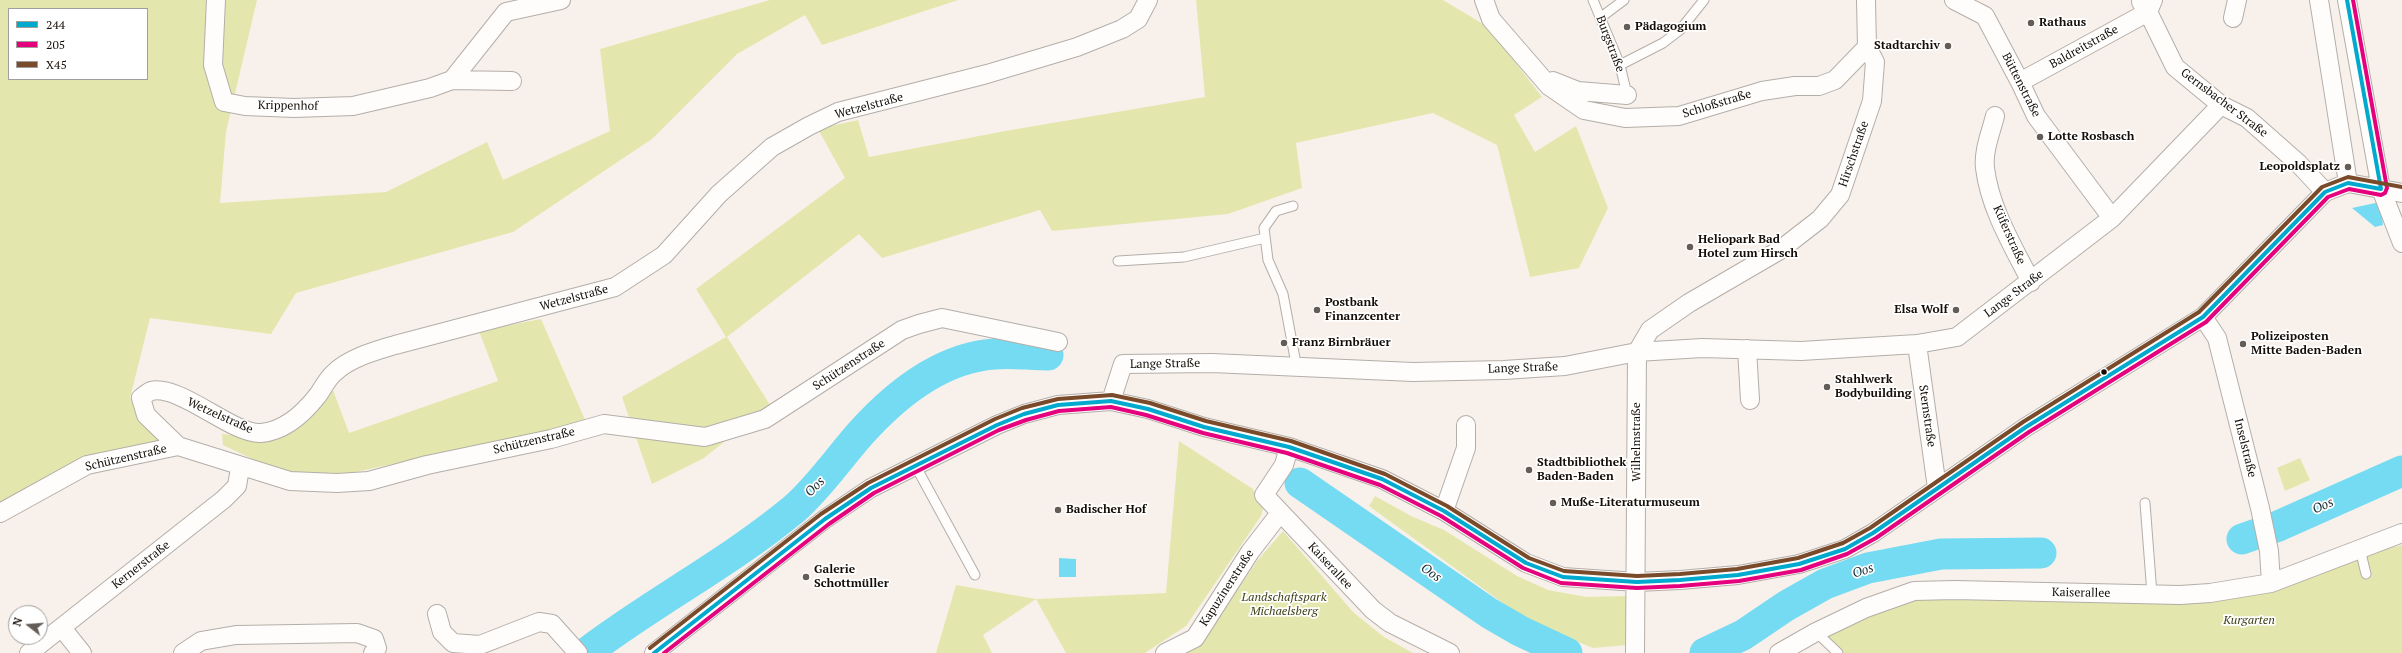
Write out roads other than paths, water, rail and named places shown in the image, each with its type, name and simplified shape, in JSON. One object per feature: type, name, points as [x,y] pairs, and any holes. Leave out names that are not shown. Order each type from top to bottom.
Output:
[{"type":"street","name":"Krippenhof","points":[[216,0],[213,65],[224,102],[245,106],[353,106],[430,88],[452,80],[512,81]]},
{"type":"street","points":[[452,80],[506,12],[561,0]]},
{"type":"street","name":"Wetzelstraße","points":[[178,446],[146,415],[141,398],[151,391],[163,392],[180,398],[247,431],[260,433],[278,430],[295,419],[316,397],[334,372],[364,355],[395,345],[616,287],[664,255],[719,194],[772,146],[809,126],[838,112],[987,74],[1077,47],[1122,29],[1138,19],[1148,0]]},
{"type":"street","name":"Schloßstraße","points":[[1484,0],[1491,19],[1550,86],[1584,110],[1625,118],[1679,116],[1762,91],[1795,86],[1820,86],[1835,80],[1863,51]]},
{"type":"street","points":[[1863,51],[1866,0]]},
{"type":"street","name":"Büttenstraße","points":[[1954,0],[1985,16],[2036,116],[2112,218]]},
{"type":"street","points":[[2233,18],[2237,0]]},
{"type":"street","points":[[2319,0],[2348,183]]},
{"type":"street","points":[[2347,0],[2381,189],[2402,243]]},
{"type":"street","name":"Baldreitstraße","points":[[2020,82],[2147,4]]},
{"type":"street","name":"Gernsbacher Straße","points":[[2147,4],[2175,66],[2222,105],[2247,118],[2298,163],[2325,192]]},
{"type":"street","name":"Hirschstraße","points":[[1637,352],[1650,330],[1689,303],[1780,250],[1820,219],[1840,194],[1872,101],[1875,62],[1863,51]]},
{"type":"street","name":"Burgstraße","points":[[1541,76],[1578,91],[1627,95]]},
{"type":"street","points":[[2332,83],[2361,78]]},
{"type":"street","name":"Lange Straße","points":[[1111,401],[1123,364],[1212,363],[1297,369],[1414,372],[1504,370],[1565,366],[1637,352],[1747,349],[1801,351],[1917,344],[1957,336],[2031,282],[2112,218],[2222,105]]},
{"type":"street","name":"Küferstraße","points":[[1995,116],[1988,142],[1985,167],[1998,215],[2031,282]]},
{"type":"street","points":[[654,653],[825,519],[871,488],[915,465],[1024,414],[1058,405],[1111,401],[1148,409],[1204,427],[1289,447],[1382,479],[1444,511],[1526,563],[1563,577],[1637,582],[1738,575],[1799,564],[1845,549],[1873,533],[2026,427],[2203,317],[2325,192],[2348,183],[2402,192]]},
{"type":"street","name":"Inselstraße","points":[[2203,317],[2217,338],[2262,515],[2269,552],[2271,583]]},
{"type":"street","name":"Schützenstraße","points":[[0,513],[87,465],[178,446],[240,468],[290,481],[369,481],[427,465],[551,439],[604,424],[705,437],[765,419],[902,330],[942,318],[1058,342]]},
{"type":"street","name":"Sternstraße","points":[[1917,344],[1937,488]]},
{"type":"street","points":[[1747,349],[1750,400]]},
{"type":"street","name":"Wilhelmstraße","points":[[1635,650],[1637,582],[1637,352]]},
{"type":"street","points":[[1444,511],[1466,448],[1466,425]]},
{"type":"street","name":"Kaiserallee","points":[[1289,447],[1284,465],[1264,494],[1373,610],[1390,623],[1450,653]]},
{"type":"street","name":"Kernerstraße","points":[[29,653],[224,499],[237,486],[240,468]]},
{"type":"street","name":"Kapuzinerstraße","points":[[1165,653],[1195,638],[1250,552],[1280,512]]},
{"type":"street","name":"Kaiserallee","points":[[1779,653],[1816,632],[1866,608],[1914,592],[1955,590],[2152,594],[2210,593],[2271,583],[2395,536]]},
{"type":"street","points":[[437,614],[442,632],[453,643],[480,646],[539,622],[552,624],[573,646]]},
{"type":"street","points":[[62,628],[82,653]]},
{"type":"street","points":[[183,653],[200,641],[236,635],[357,633],[374,639],[377,648],[373,653]]},
{"type":"lane","name":"Burgstraße","points":[[1593,0],[1620,65],[1627,95]]},
{"type":"lane","points":[[1600,18],[1624,0]]},
{"type":"lane","points":[[1620,65],[1663,43],[1680,30],[1704,0]]},
{"type":"lane","points":[[1293,206],[1276,210],[1264,228],[1268,260],[1283,294],[1297,369]]},
{"type":"lane","points":[[1118,261],[1184,256],[1265,238]]},
{"type":"lane","points":[[915,465],[975,575]]},
{"type":"lane","points":[[2145,503],[2152,594]]},
{"type":"lane","points":[[2360,549],[2366,574]]},
{"type":"lane","points":[[1816,632],[1838,653]]},
{"type":"water","points":[[2380,202],[2383,225],[2375,227],[2352,208]]},
{"type":"water","points":[[1059,558],[1076,559],[1076,577],[1059,577]]},
{"type":"waterway","name":"Oos","points":[[586,653],[612,634],[744,547],[794,509],[820,482],[873,420],[903,393],[920,381],[937,371],[974,357],[1000,353],[1048,355]]},
{"type":"waterway","name":"Oos","points":[[2242,539],[2276,527],[2402,471]]},
{"type":"waterway","name":"Oos","points":[[1300,483],[1489,613],[1520,631],[1567,653]]},
{"type":"waterway","name":"Oos","points":[[1705,653],[1743,635],[1786,606],[1825,584],[1868,568],[1941,554],[2041,553]]},
{"type":"place","name":"Rathaus","points":[[2031,23]]},
{"type":"place","name":"Pädagogium","points":[[1627,27]]},
{"type":"place","name":"Stadtarchiv","points":[[1948,46]]},
{"type":"place","name":"Lotte Rosbasch","points":[[2040,137]]},
{"type":"place","name":"Leopoldsplatz","points":[[2348,167]]},
{"type":"place","name":"Heliopark Bad Hotel zum Hirsch","points":[[1690,247]]},
{"type":"place","name":"Postbank Finanzcenter","points":[[1317,310]]},
{"type":"place","name":"Elsa Wolf","points":[[1956,310]]},
{"type":"place","name":"Franz Birnbräuer","points":[[1284,343]]},
{"type":"place","name":"Polizeiposten Mitte Baden-Baden","points":[[2243,344]]},
{"type":"place","name":"Stahlwerk Bodybuilding","points":[[1827,387]]},
{"type":"place","name":"Stadtbibliothek Baden-Baden","points":[[1529,470]]},
{"type":"place","name":"Muße-Literaturmuseum","points":[[1553,503]]},
{"type":"place","name":"Badischer Hof","points":[[1058,510]]},
{"type":"place","name":"Galerie Schottmüller","points":[[806,577]]},
{"type":"park label","name":"Landschaftspark Michaelsberg","points":[[1284,605]]},
{"type":"park label","name":"Kurgarten","points":[[2249,621]]}]
